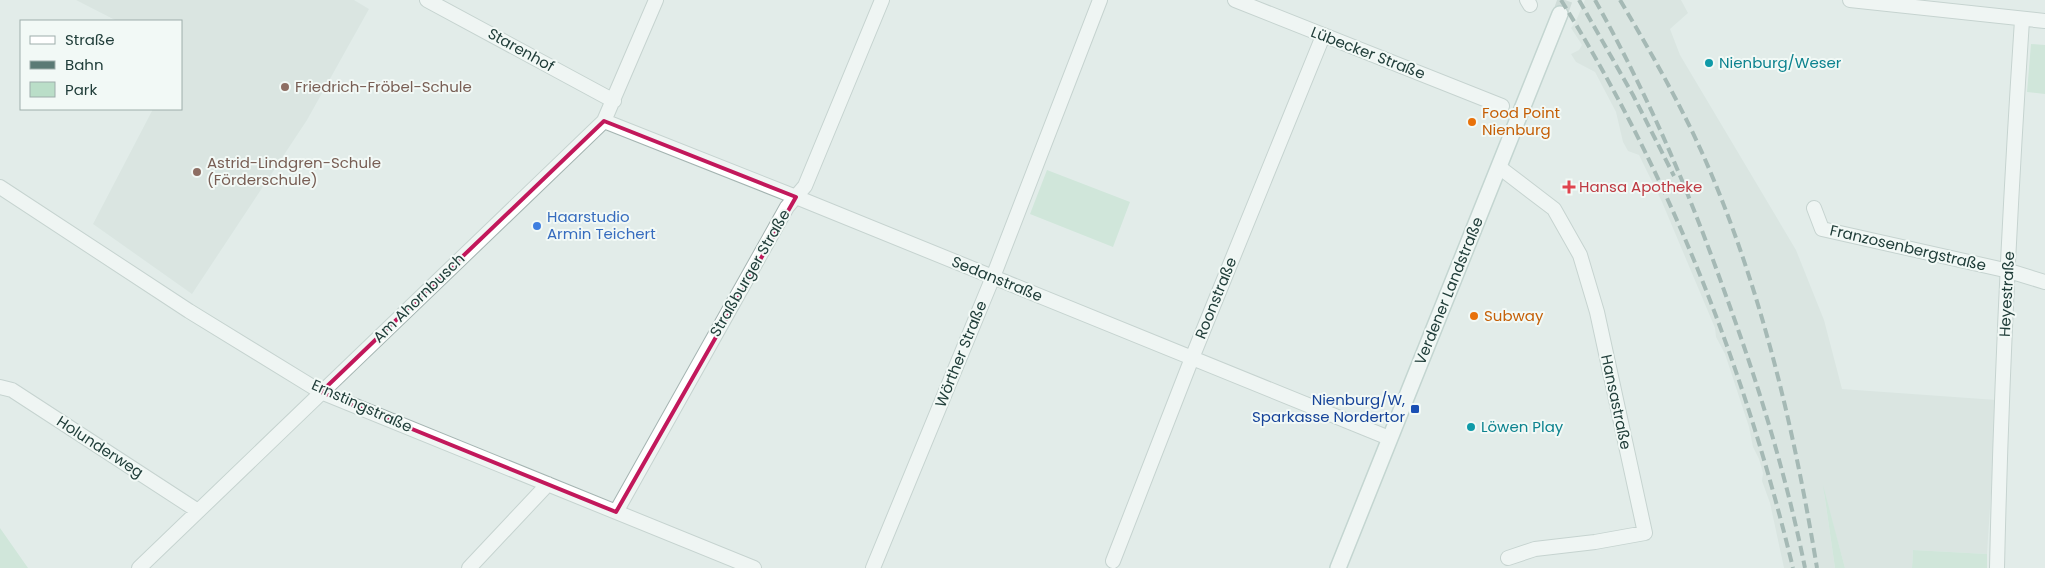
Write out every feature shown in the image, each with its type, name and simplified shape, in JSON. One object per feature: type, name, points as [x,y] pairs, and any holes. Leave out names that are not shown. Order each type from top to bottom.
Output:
[{"type":"main road","name":"Verdener Landstraße","points":[[1338,568],[1560,14]]},
{"type":"street","name":"Starenhof","points":[[427,0],[614,101]]},
{"type":"street","name":"Am Ahornbusch","points":[[139,568],[604,121],[656,0]]},
{"type":"street","name":"Straßburger Straße","points":[[616,512],[787,207],[805,186],[882,0]]},
{"type":"street","name":"Wörther Straße","points":[[873,568],[993,277],[1100,0]]},
{"type":"street","name":"Lübecker Straße","points":[[1235,0],[1502,106]]},
{"type":"street","points":[[1850,0],[2045,21]]},
{"type":"street","name":"Heyestraße","points":[[1997,568],[2014,153],[2022,20]]},
{"type":"street","name":"Roonstraße","points":[[1113,561],[1192,358],[1323,36]]},
{"type":"street","name":"Sedanstraße","points":[[604,121],[1389,438]]},
{"type":"street","name":"Hansastraße","points":[[1499,167],[1554,209],[1580,255],[1596,312],[1645,533],[1595,542],[1535,549],[1508,558]]},
{"type":"street","name":"Ernstingstraße","points":[[0,187],[189,311],[321,392],[754,568]]},
{"type":"street","name":"Franzosenbergstraße","points":[[1814,208],[1822,229],[2009,271],[2045,282]]},
{"type":"street","name":"Holunderweg","points":[[0,387],[12,390],[198,511]]},
{"type":"street","points":[[469,568],[548,484]]},
{"type":"highlighted area","points":[[604,121],[796,197],[616,512],[321,392]]},
{"type":"shaded area","name":"Astrid-Lindgren-Schule (Förderschule)","points":[[76,0],[354,0],[369,9],[307,120],[192,294],[93,224],[152,110],[182,110],[182,20],[115,20]]},
{"type":"shaded area","points":[[1585,0],[1681,0],[1688,13],[1670,29],[1680,55],[1796,250],[1824,320],[1842,389],[1997,400],[1987,554],[1913,550],[1912,568],[1845,568],[1824,492],[1835,568],[1784,568],[1770,503],[1762,481],[1763,473],[1759,459],[1753,447],[1749,427],[1725,354],[1716,337],[1715,328],[1662,202],[1639,155],[1628,151],[1623,142],[1616,112],[1595,72],[1576,62],[1571,54],[1579,50],[1582,45],[1571,28]]},
{"type":"green space","points":[[2031,44],[2045,45],[2045,94],[2027,92]]},
{"type":"green space","points":[[1047,170],[1130,202],[1113,247],[1030,214]]},
{"type":"green space","points":[[1823,485],[1845,568],[1835,568]]},
{"type":"green space","points":[[0,528],[28,568],[0,568]]},
{"type":"green space","points":[[1913,550],[1987,554],[1987,568],[1912,568]]},
{"type":"tunnel","points":[[1560,14],[1565,0]]},
{"type":"railway","points":[[1561,0],[1601,67],[1637,135],[1670,204],[1700,275],[1752,419],[1793,568]]},
{"type":"railway","points":[[1579,0],[1633,95],[1674,176]]},
{"type":"railway","points":[[1595,0],[1650,108],[1682,180],[1711,255],[1749,361],[1770,429],[1789,498],[1805,568]]},
{"type":"railway","points":[[1620,0],[1664,77],[1695,137],[1724,206],[1742,256],[1759,307],[1786,411],[1798,463],[1817,568]]},
{"type":"place","name":"Nienburg/Weser","points":[[1709,63]]},
{"type":"place","name":"Friedrich-Fröbel-Schule","points":[[285,87]]},
{"type":"place","name":"Food Point Nienburg","points":[[1472,122]]},
{"type":"place","name":"Astrid-Lindgren-Schule (Förderschule)","points":[[197,172]]},
{"type":"place","name":"Hansa Apotheke","points":[[1569,187]]},
{"type":"place","name":"Haarstudio Armin Teichert","points":[[537,226]]},
{"type":"place","name":"Subway","points":[[1474,316]]},
{"type":"place","name":"Nienburg/W, Sparkasse Nordertor","points":[[1415,409]]},
{"type":"place","name":"Löwen Play","points":[[1471,427]]}]
